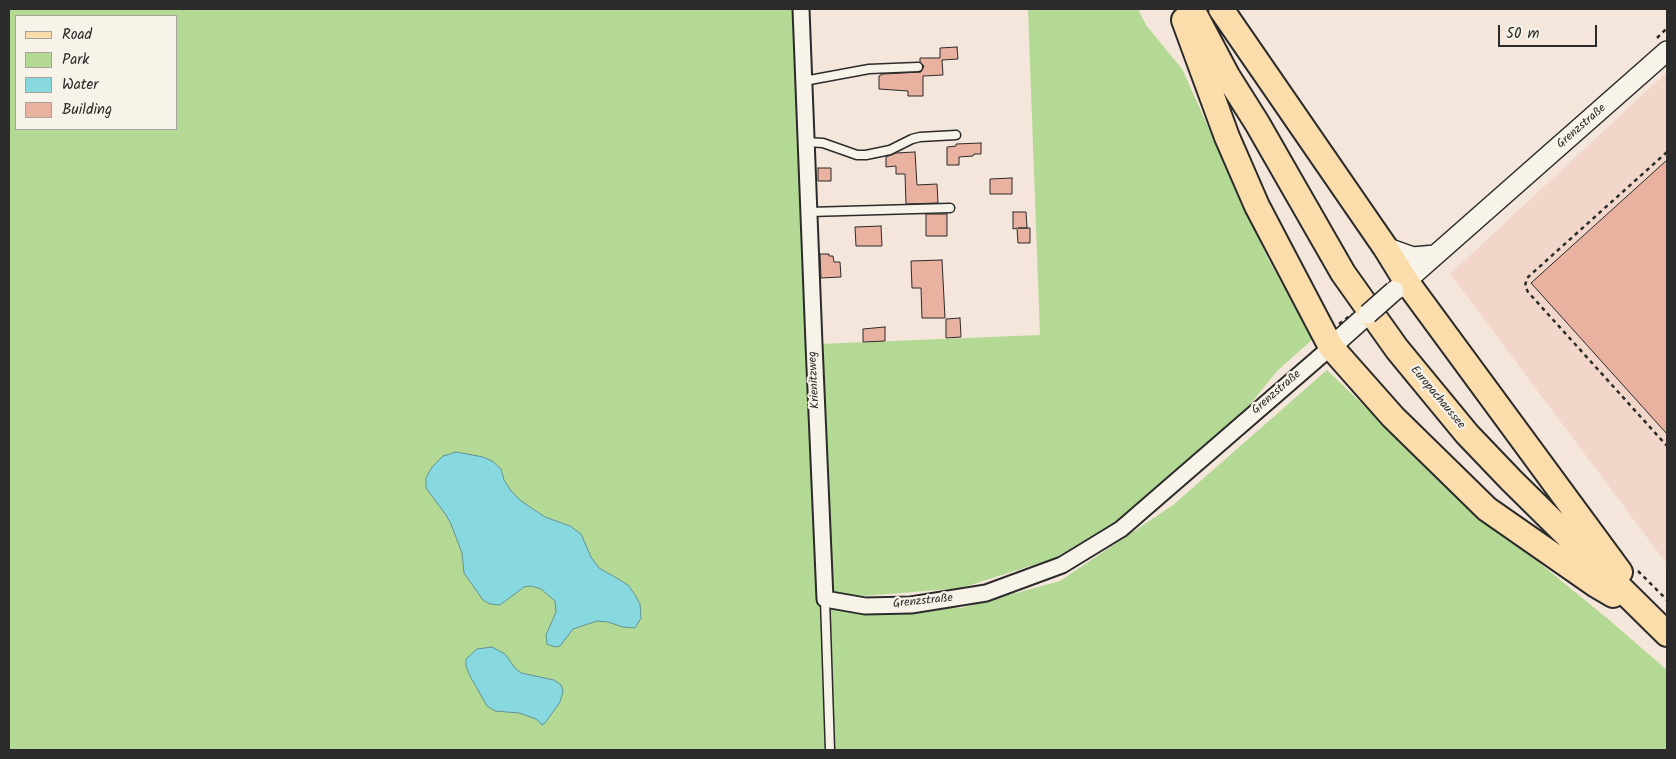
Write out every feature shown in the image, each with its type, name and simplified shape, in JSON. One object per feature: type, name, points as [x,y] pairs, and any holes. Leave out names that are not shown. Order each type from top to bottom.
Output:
[{"type":"main road","points":[[1180,9],[1227,137],[1257,206],[1338,340],[1393,417],[1487,508],[1596,585],[1647,614]]},
{"type":"main road","name":"Europachaussee","points":[[1192,9],[1228,77],[1257,123],[1343,273],[1397,348],[1467,434],[1667,634]]},
{"type":"main road","name":"Europachaussee","points":[[1204,9],[1236,72],[1257,123]]},
{"type":"main road","points":[[1221,9],[1384,247],[1400,286],[1613,562],[1647,614]]},
{"type":"street","name":"Krienitzweg","points":[[801,9],[825,599]]},
{"type":"street","name":"Grenzstraße","points":[[825,599],[865,606],[911,605],[986,593],[1062,565],[1121,529],[1667,51]]},
{"type":"street","points":[[1384,247],[1413,257],[1435,255]]},
{"type":"lane","points":[[804,81],[869,70],[918,67]]},
{"type":"lane","points":[[806,142],[823,143],[857,155],[866,155],[890,150],[920,137],[956,135]]},
{"type":"lane","points":[[809,212],[950,208]]},
{"type":"lane","name":"Krienitzweg","points":[[825,599],[830,750]]},
{"type":"path","points":[[1667,152],[1527,278],[1525,286],[1528,292],[1667,446]]},
{"type":"shaded area","points":[[1667,72],[1667,564],[1450,274]]},
{"type":"green space","points":[[9,9],[795,9],[829,750],[9,750]]},
{"type":"green space","points":[[1028,9],[1138,9],[1146,25],[1182,69],[1267,257],[1313,339],[1278,370],[1247,408],[1171,477],[1120,519],[1055,558],[961,588],[828,599],[961,608],[1060,581],[1173,505],[1327,370],[1460,498],[1608,619],[1667,670],[1667,750],[830,750],[819,344],[1040,335]]},
{"type":"water","points":[[456,452],[483,457],[492,461],[501,469],[504,480],[521,501],[545,517],[570,526],[581,534],[591,557],[599,568],[629,586],[635,595],[640,604],[641,618],[635,628],[597,621],[573,629],[560,646],[555,647],[547,644],[546,635],[556,612],[555,601],[541,589],[531,586],[524,587],[500,605],[490,604],[483,600],[464,573],[462,553],[451,524],[426,488],[426,478],[432,467],[443,456]]},
{"type":"water","points":[[492,647],[505,654],[521,673],[554,680],[561,685],[563,691],[560,702],[545,723],[542,725],[536,719],[519,713],[495,711],[487,706],[470,676],[466,666],[466,659],[477,649]]},
{"type":"building","points":[[957,47],[958,59],[942,60],[943,75],[923,76],[923,96],[908,96],[908,91],[879,89],[879,76],[883,74],[921,72],[924,66],[920,62],[920,58],[940,58],[940,48]]},
{"type":"building","points":[[981,143],[981,154],[959,157],[959,165],[947,165],[947,147],[956,146],[956,144]]},
{"type":"building","points":[[915,152],[917,185],[937,184],[938,203],[906,204],[905,174],[896,174],[896,166],[886,167],[886,157],[896,153]]},
{"type":"building","points":[[1667,160],[1667,434],[1531,283]]},
{"type":"building","points":[[818,168],[831,168],[831,181],[818,181]]},
{"type":"building","points":[[1012,178],[1012,194],[990,194],[990,179]]},
{"type":"building","points":[[1013,212],[1026,212],[1027,228],[1030,228],[1030,243],[1018,243],[1017,228],[1013,229]]},
{"type":"building","points":[[926,214],[947,214],[947,236],[926,236]]},
{"type":"building","points":[[881,226],[882,246],[856,246],[855,227]]},
{"type":"building","points":[[820,254],[829,254],[829,256],[833,256],[834,262],[840,262],[841,277],[821,278]]},
{"type":"building","points":[[942,260],[945,318],[922,318],[921,288],[912,288],[911,261]]},
{"type":"building","points":[[960,318],[961,337],[946,338],[946,319]]},
{"type":"building","points":[[885,327],[885,341],[863,342],[863,329]]}]
